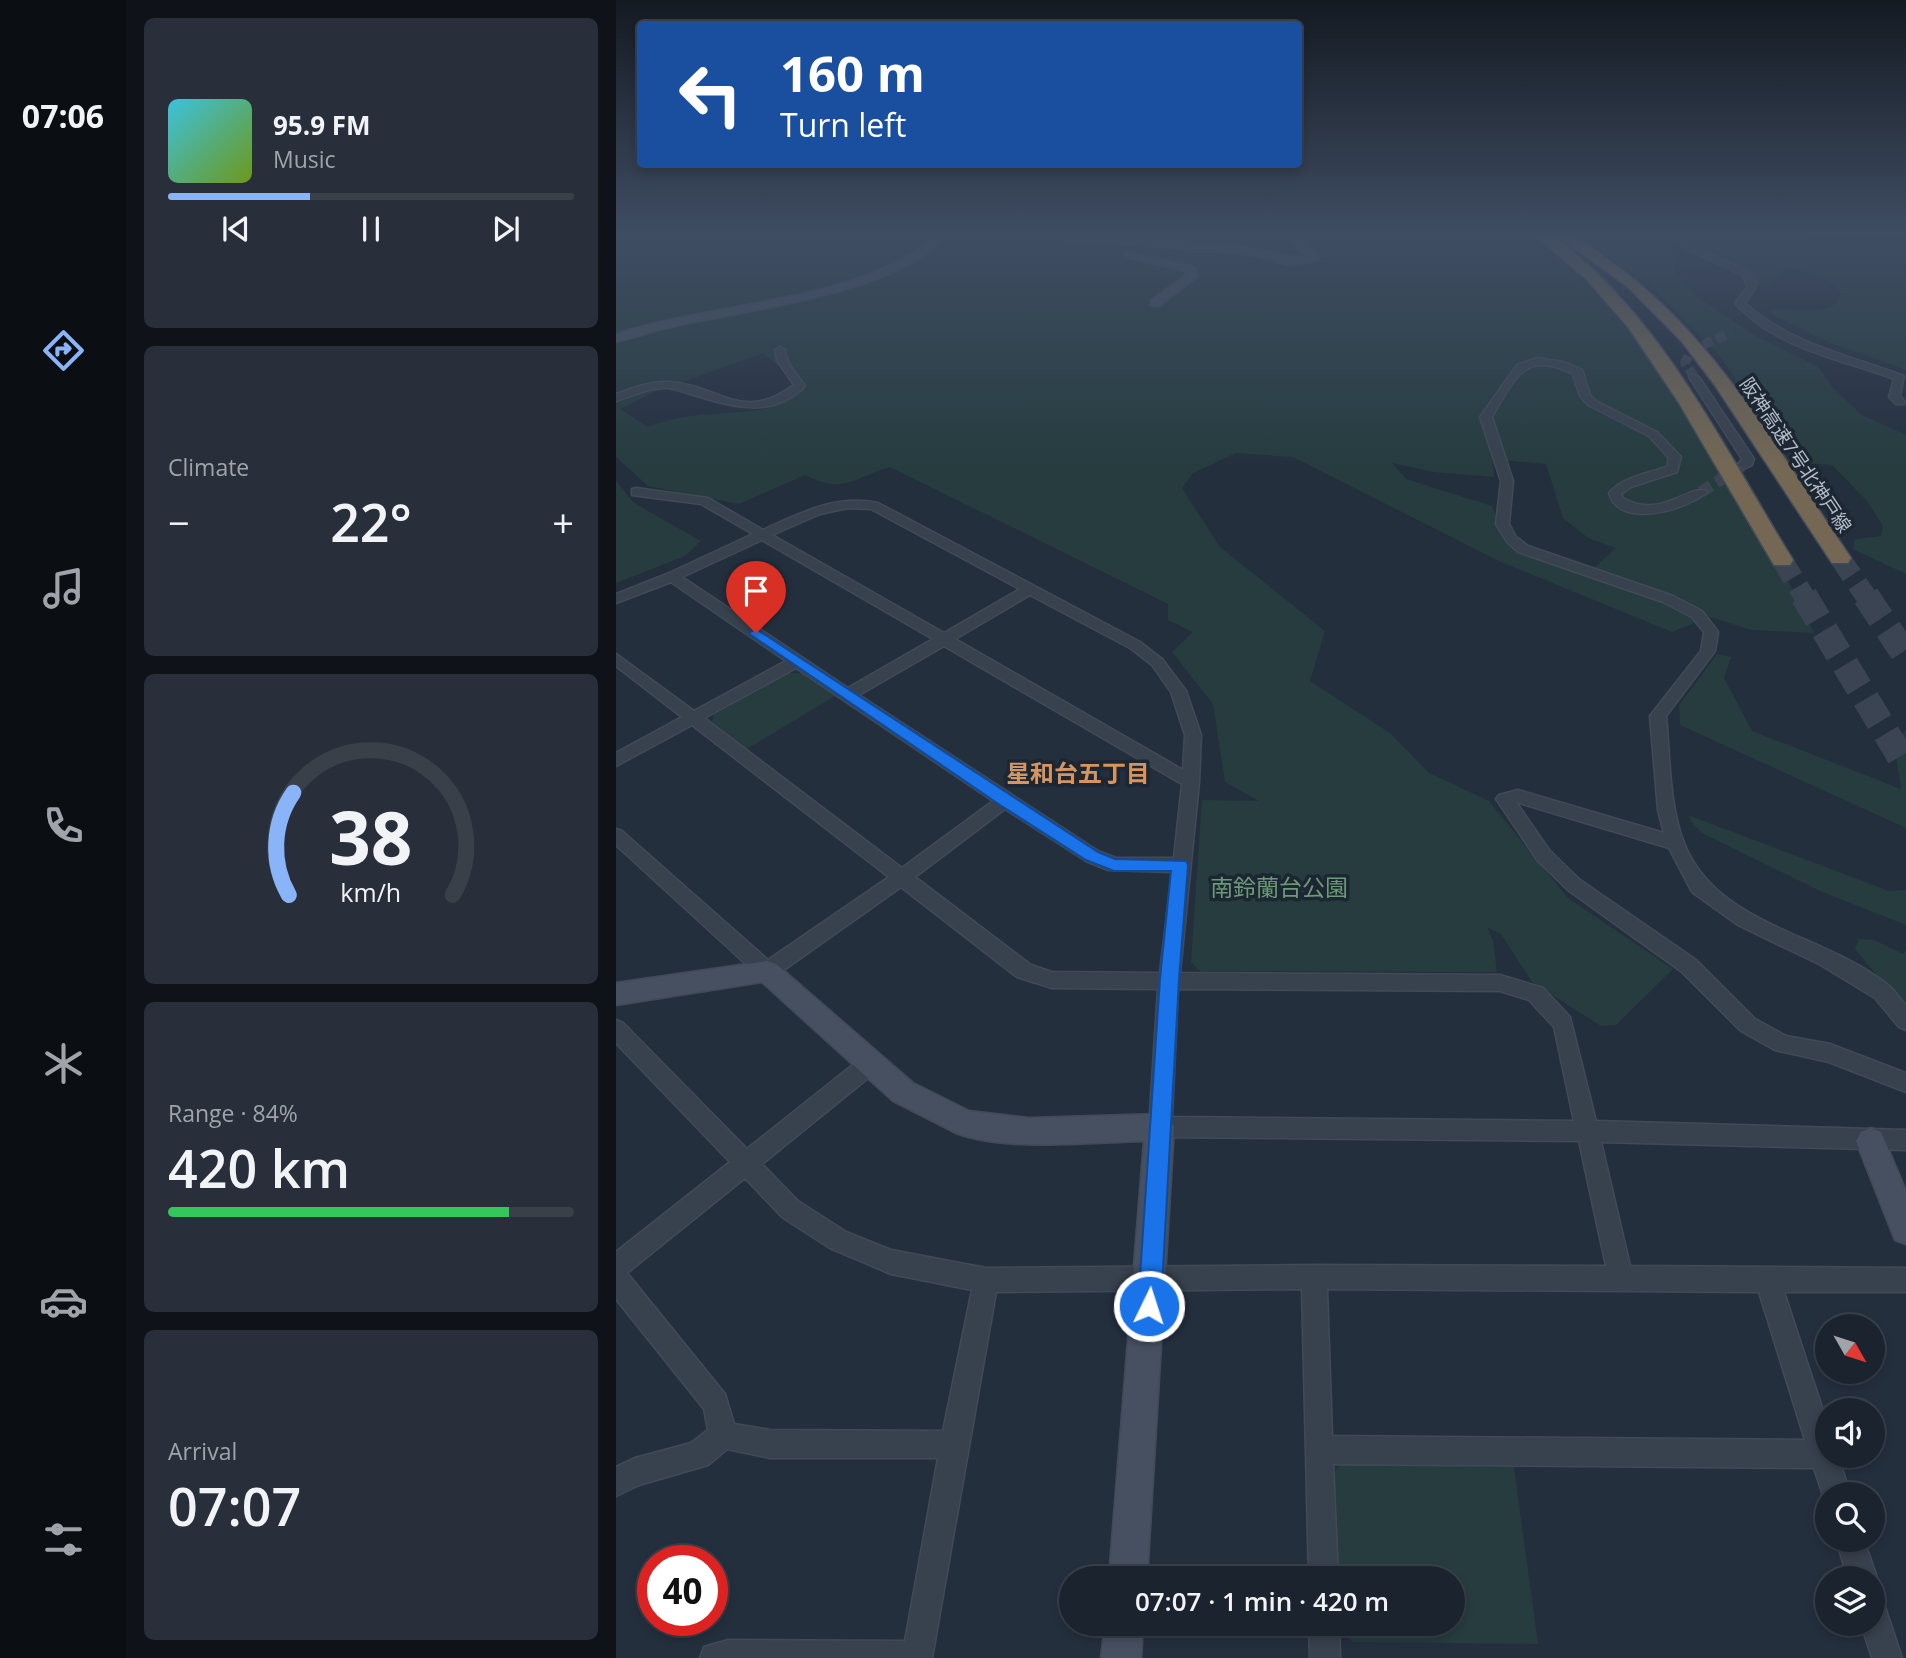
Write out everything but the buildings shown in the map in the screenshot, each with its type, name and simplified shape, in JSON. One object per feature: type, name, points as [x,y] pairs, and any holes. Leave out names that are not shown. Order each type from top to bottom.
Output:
[{"type":"highway","points":[[1626,312],[1675,381],[1782,560]]},
{"type":"highway","name":"阪神高速7号北神戸線","points":[[1662,312],[1688,338],[1721,381],[1840,558]]},
{"type":"street","points":[[616,338],[717,312]]},
{"type":"street","points":[[1749,312],[1755,319],[1827,352],[1863,362],[1900,378],[1894,397],[1900,402]]},
{"type":"street","points":[[616,398],[650,387],[671,385],[736,403],[768,406],[784,399],[800,386],[782,362],[780,350]]},
{"type":"street","points":[[1701,492],[1656,513],[1631,508],[1617,500],[1615,493],[1628,484],[1673,469],[1675,457],[1653,434],[1592,403],[1585,396],[1581,375],[1572,368],[1556,363],[1525,363],[1516,371],[1486,417],[1507,483],[1502,524],[1507,538],[1523,549],[1668,599],[1698,614],[1711,632],[1708,651],[1658,716],[1667,810],[1675,843],[1699,887],[1745,920],[1826,958],[1882,992],[1906,1021]]},
{"type":"street","points":[[1694,377],[1748,459],[1748,463],[1744,465]]},
{"type":"street","points":[[636,492],[704,501],[1191,782]]},
{"type":"street","points":[[616,599],[672,577],[828,505],[853,503],[874,506],[1135,645],[1157,662],[1178,691],[1193,735],[1191,782],[1180,865],[1170,979],[1129,1566]]},
{"type":"street","points":[[672,577],[850,694],[1005,801],[1092,856],[1114,865],[1180,865]]},
{"type":"street","points":[[850,694],[1032,588]]},
{"type":"street","points":[[616,659],[1024,971],[1052,980],[1500,984],[1536,994],[1563,1023],[1621,1279]]},
{"type":"street","points":[[616,760],[797,661]]},
{"type":"street","points":[[1675,843],[1518,796],[1505,799],[1544,856],[1574,885],[1689,966],[1748,1025],[1782,1044],[1830,1052],[1906,1083]]},
{"type":"street","points":[[616,994],[767,971],[901,878],[1005,801]]},
{"type":"street","points":[[616,835],[903,1092],[966,1124],[1030,1131],[1160,1127],[1588,1131],[1906,1140]]},
{"type":"street","points":[[616,1029],[790,1209],[838,1240],[891,1262],[986,1280],[1906,1280]]},
{"type":"street","points":[[616,1267],[871,1063]]},
{"type":"street","points":[[1871,1141],[1906,1229]]},
{"type":"street","points":[[1314,1278],[1322,1566]]},
{"type":"street","points":[[616,1279],[716,1403],[723,1435]]},
{"type":"street","points":[[715,1658],[728,1655],[917,1657],[986,1280]]},
{"type":"street","points":[[1768,1280],[1815,1429]]},
{"type":"street","points":[[616,1482],[635,1472],[698,1455],[723,1435],[770,1444],[954,1445]]},
{"type":"street","points":[[1319,1450],[1815,1454]]},
{"type":"street","points":[[1121,1658],[1123,1636]]},
{"type":"street","points":[[1324,1636],[1325,1658],[1341,1658]]},
{"type":"street","points":[[1880,1636],[1887,1658]]},
{"type":"green space","name":"南鈴蘭台公園","points":[[616,312],[1615,312],[1662,378],[1779,563],[1814,633],[1752,630],[1710,617],[1672,632],[1499,561],[1293,457],[1236,453],[1193,473],[1182,488],[1220,547],[1325,631],[1310,681],[1390,733],[1429,773],[1489,801],[1568,898],[1673,969],[1616,1025],[1601,1026],[1532,982],[1501,934],[1487,927],[1493,940],[1497,972],[1200,971],[1191,962],[1202,800],[1259,801],[1225,782],[1213,704],[1172,652],[1193,632],[1168,620],[1168,604],[890,467],[840,484],[830,484],[805,475],[739,504],[648,486],[616,457]],"holes":[[[763,353],[785,371],[795,388],[789,398],[758,410],[689,416],[648,427],[620,409],[652,393]],[[1492,459],[1546,464],[1563,518],[1588,538],[1616,548],[1595,567],[1507,540],[1492,506],[1406,479],[1392,463],[1433,472],[1494,477]]]},
{"type":"green space","points":[[1677,312],[1720,312],[1751,333],[1818,367],[1833,388],[1862,415],[1906,435],[1906,574],[1853,549],[1855,539],[1881,536],[1883,526],[1867,501],[1832,465],[1796,462],[1718,354]]},
{"type":"green space","points":[[1771,312],[1906,312],[1906,370],[1828,342]]},
{"type":"green space","points":[[616,481],[634,503],[701,541],[685,556],[616,583]]},
{"type":"green space","points":[[1717,654],[1731,657],[1724,678],[1752,731],[1901,789],[1896,750],[1897,742],[1906,730],[1906,828],[1680,725],[1679,705]]},
{"type":"green space","points":[[788,673],[801,673],[835,696],[747,749],[712,722],[714,714]]},
{"type":"green space","points":[[1688,815],[1889,891],[1906,890],[1906,925],[1820,891],[1704,834],[1693,825]]},
{"type":"green space","points":[[1859,939],[1874,940],[1903,954],[1906,950],[1906,1010],[1855,949]]},
{"type":"green space","points":[[1342,1462],[1514,1467],[1538,1644],[1353,1642],[1347,1636],[1465,1636],[1465,1566],[1333,1566],[1329,1480]]},
{"type":"tunnel","points":[[1694,377],[1685,362],[1692,350],[1730,333]]},
{"type":"tunnel","points":[[1701,492],[1744,465]]},
{"type":"tunnel","points":[[1840,558],[1867,598]]},
{"type":"tunnel","points":[[1782,560],[1805,598]]},
{"type":"tunnel","points":[[1804,596],[1906,766]]},
{"type":"tunnel","points":[[1866,596],[1906,656]]},
{"type":"district","name":"星和台五丁目","points":[[1078,774]]},
{"type":"route","points":[[756,633],[1005,801],[1092,856],[1114,865],[1180,865],[1149,1306]]}]
